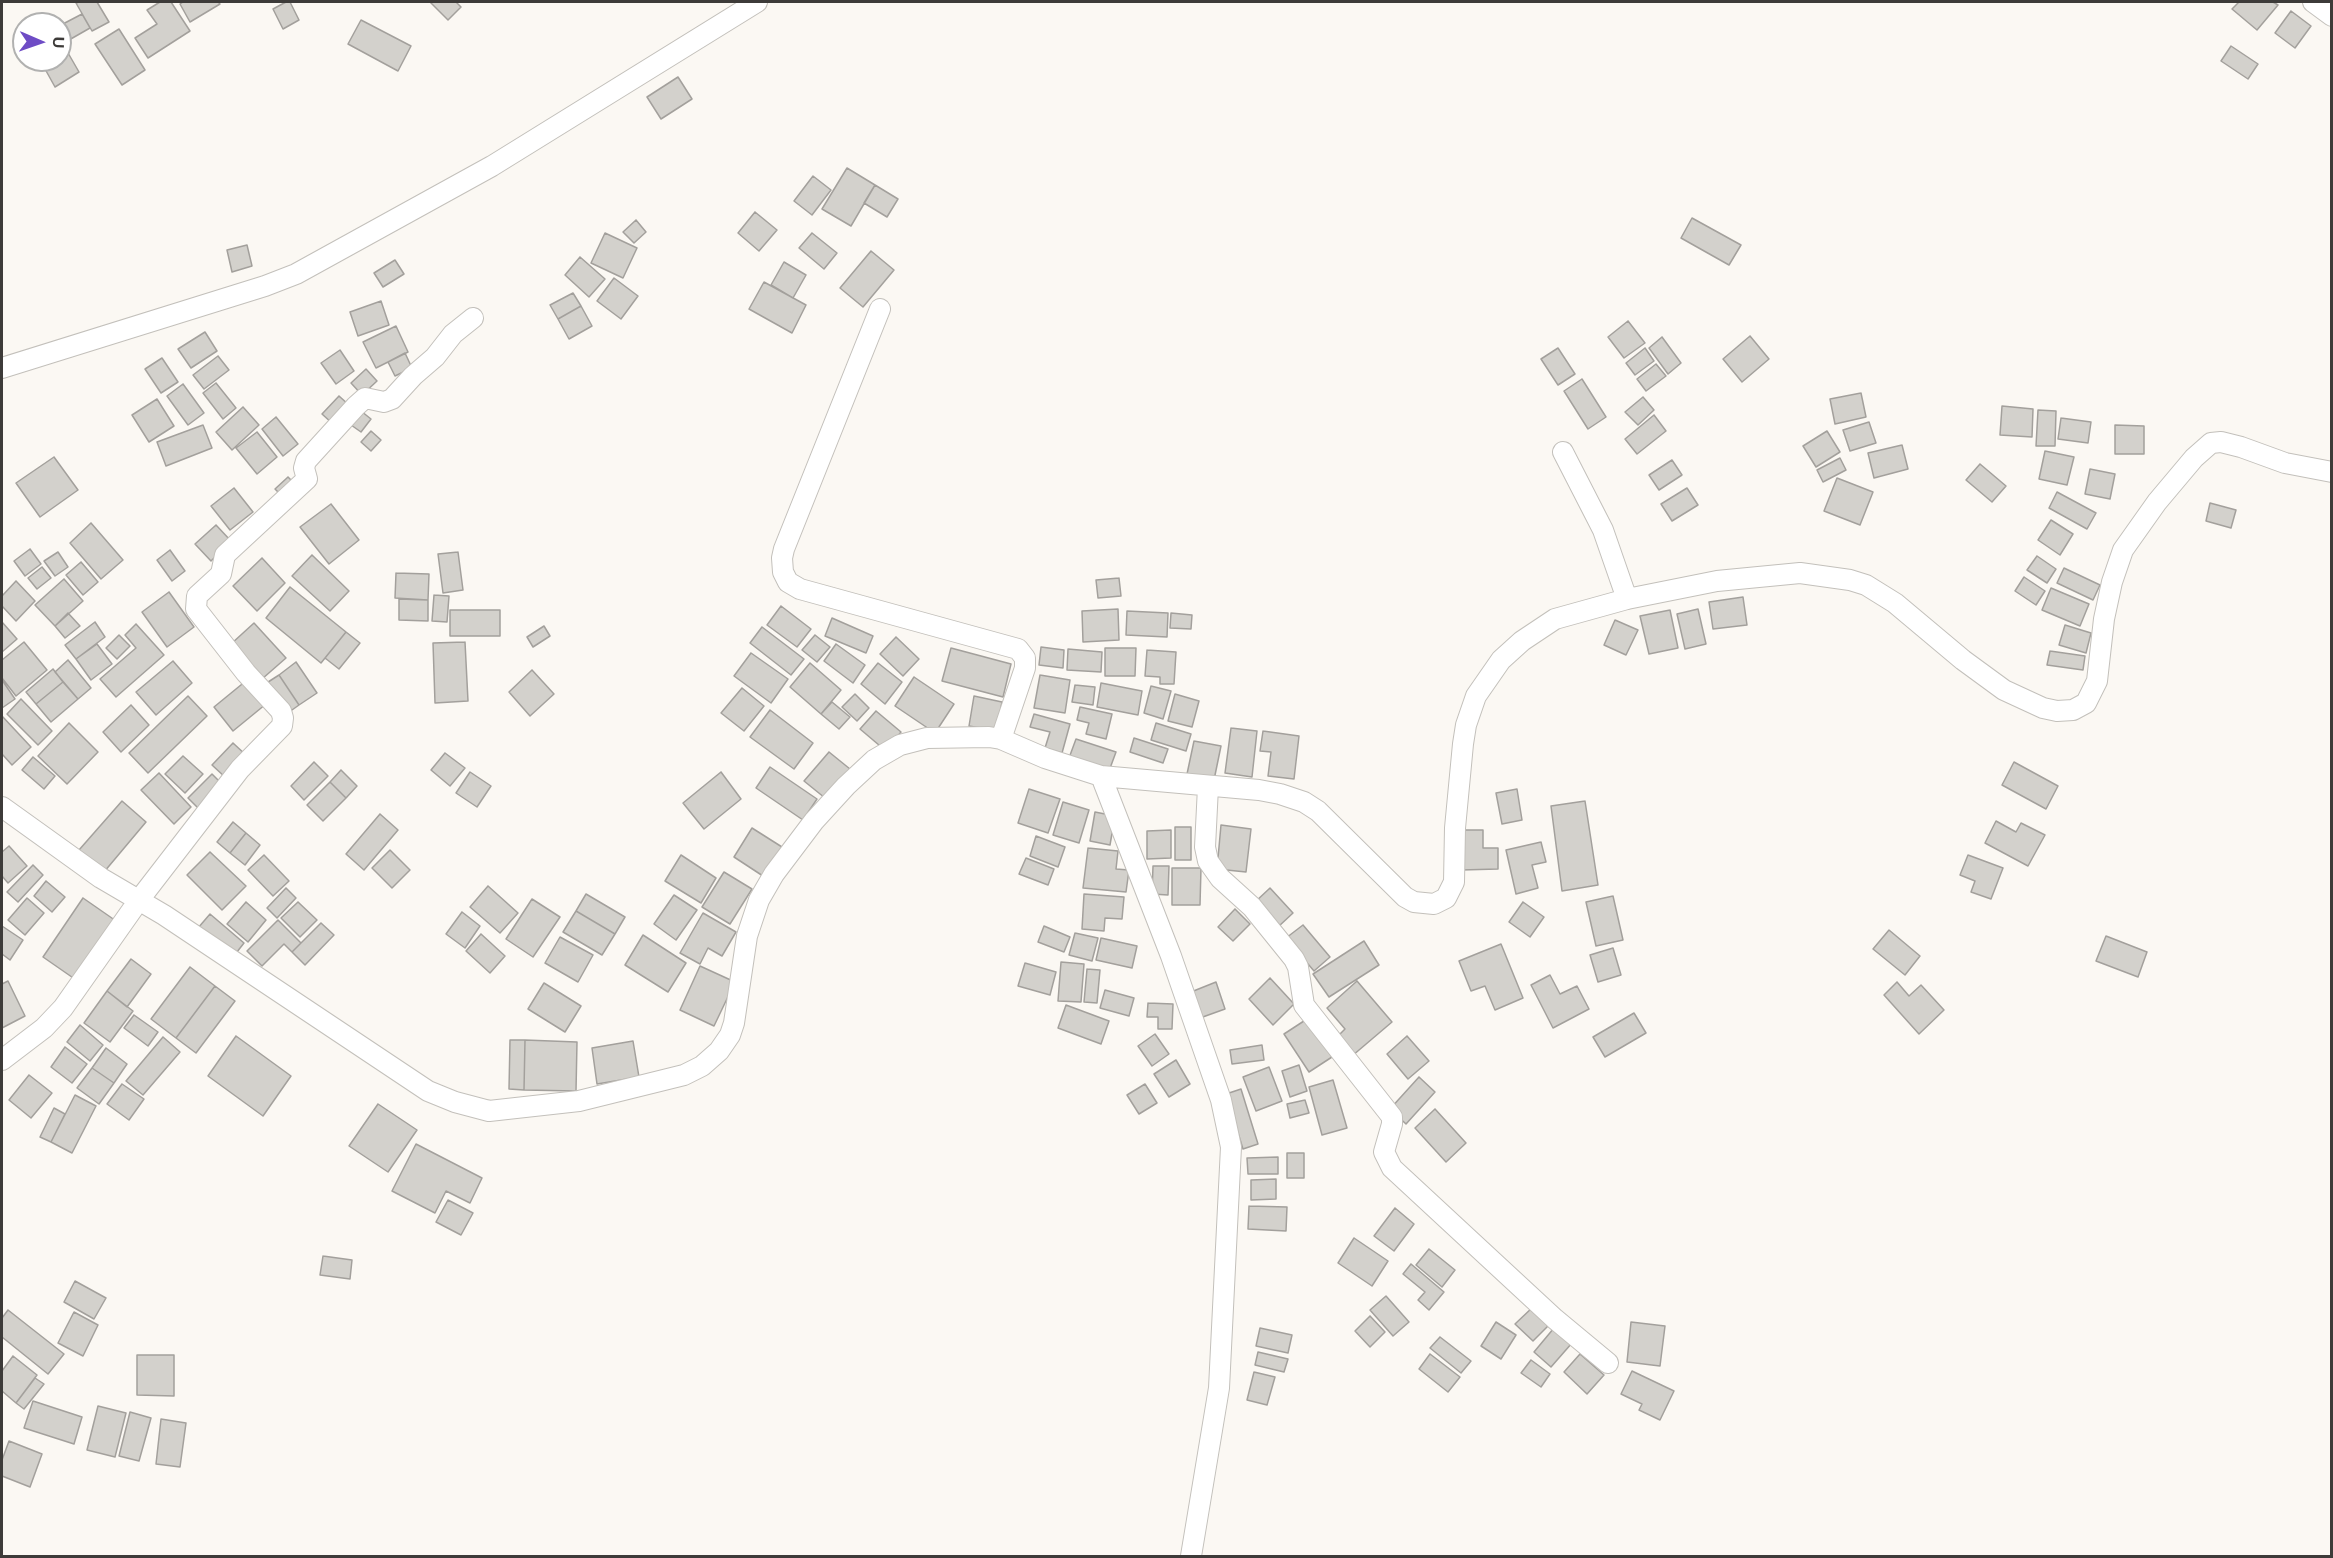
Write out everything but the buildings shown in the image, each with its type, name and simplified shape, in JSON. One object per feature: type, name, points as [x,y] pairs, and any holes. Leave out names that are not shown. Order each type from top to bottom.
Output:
[{"type":"street","points":[[2,368],[265,286],[296,274],[492,166],[757,2]]},
{"type":"street","points":[[2313,2],[2331,16]]},
{"type":"street","points":[[880,309],[784,549],[783,572],[788,582],[800,589],[1018,649],[1025,658],[1025,668],[1001,739]]},
{"type":"street","points":[[2,1060],[44,1028],[63,1008],[139,900],[240,769],[283,723],[280,711],[246,674],[196,609],[198,596],[221,574],[225,555],[306,480],[305,463],[361,401],[368,397],[384,402],[392,399],[435,357],[453,334],[473,318]]},
{"type":"street","points":[[2,807],[101,878],[139,900],[428,1091],[443,1098],[489,1111],[579,1101],[684,1075],[711,1059],[726,1043],[734,1023],[747,936],[759,900],[790,850],[814,821],[874,760],[900,745],[927,738],[975,736],[1001,739],[1045,758],[1101,776],[1259,790],[1280,794],[1304,802],[1318,811],[1405,897],[1426,904],[1440,902],[1450,893],[1454,882],[1455,828],[1463,744],[1471,709],[1482,686],[1501,660],[1522,640],[1543,626],[1565,616],[1627,599],[1717,581],[1800,573],[1850,580],[1866,585],[1894,603],[1963,660],[2004,690],[2043,708],[2057,711],[2073,710],[2086,703],[2097,681],[2103,619],[2123,550],[2157,502],[2194,458],[2211,444],[2221,442],[2285,463],[2331,472]]},
{"type":"street","points":[[1563,452],[1603,530],[1627,599]]},
{"type":"street","points":[[1101,776],[1171,956],[1221,1100],[1231,1147],[1219,1388],[1191,1557]]},
{"type":"street","points":[[1208,787],[1205,840],[1208,861],[1220,878],[1252,907],[1294,959],[1306,1008],[1392,1117],[1384,1152],[1392,1168],[1555,1319],[1608,1363]]}]
